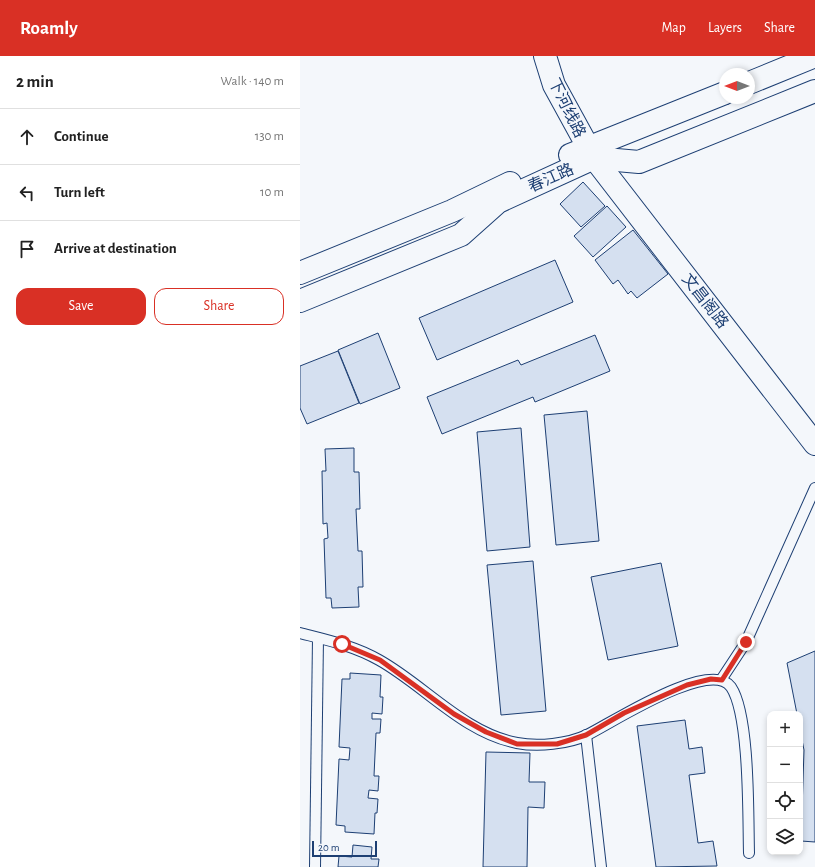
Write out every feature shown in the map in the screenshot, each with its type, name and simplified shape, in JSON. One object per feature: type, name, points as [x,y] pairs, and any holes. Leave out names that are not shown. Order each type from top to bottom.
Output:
[{"type":"main road","name":"下河线路","points":[[545,56],[554,85],[590,153]]},
{"type":"main road","points":[[755,81],[815,56]]},
{"type":"main road","name":"春江路","points":[[300,301],[461,235],[498,202],[590,153],[639,162],[815,91]]},
{"type":"main road","name":"春江路","points":[[300,273],[590,153],[719,96]]},
{"type":"main road","name":"文昌阁路","points":[[590,153],[815,444]]},
{"type":"lane","points":[[722,680],[746,642],[815,488]]},
{"type":"lane","points":[[300,633],[342,644],[380,660],[454,714],[486,732],[517,744],[557,744],[586,735],[624,713],[687,685],[711,679],[722,680],[730,686],[742,723],[749,853]]},
{"type":"lane","points":[[315,867],[318,638]]},
{"type":"lane","points":[[586,735],[601,867]]},
{"type":"building","points":[[583,182],[605,206],[581,227],[560,204]]},
{"type":"building","points":[[607,206],[626,227],[593,257],[574,236]]},
{"type":"building","points":[[633,230],[668,274],[637,298],[631,291],[628,294],[618,280],[613,284],[595,260]]},
{"type":"building","points":[[555,260],[573,302],[437,360],[419,318]]},
{"type":"building","points":[[378,333],[400,388],[360,404],[338,350]]},
{"type":"building","points":[[595,335],[610,371],[535,402],[533,397],[442,434],[427,397],[518,360],[521,365]]},
{"type":"building","points":[[338,351],[359,403],[307,424],[300,408],[300,366]]},
{"type":"building","points":[[587,411],[599,541],[556,545],[544,415]]},
{"type":"building","points":[[521,428],[530,547],[487,551],[477,432]]},
{"type":"building","points":[[354,448],[354,472],[359,472],[360,509],[356,509],[358,551],[362,551],[363,587],[358,587],[359,607],[332,608],[331,598],[326,598],[324,539],[328,538],[327,523],[323,524],[322,471],[326,471],[325,449]]},
{"type":"building","points":[[533,561],[546,711],[501,715],[487,565]]},
{"type":"building","points":[[661,563],[678,646],[608,660],[591,577]]},
{"type":"building","points":[[815,651],[815,842],[803,841],[803,711],[796,711],[787,663]]},
{"type":"building","points":[[350,673],[381,675],[380,697],[383,697],[382,714],[372,713],[372,719],[381,719],[380,733],[376,733],[374,776],[379,776],[378,791],[369,790],[368,798],[378,799],[377,813],[375,813],[374,834],[345,832],[345,826],[336,825],[339,759],[349,760],[350,748],[339,747],[342,679],[350,679]]},
{"type":"building","points":[[685,720],[689,749],[702,747],[705,773],[689,775],[698,843],[713,841],[717,866],[656,867],[637,726]]},
{"type":"building","points":[[486,752],[530,753],[529,782],[545,782],[544,808],[528,807],[527,867],[483,867]]},
{"type":"building","points":[[353,845],[372,847],[371,859],[379,859],[378,867],[338,867],[339,856],[352,857]]},
{"type":"route","points":[[342,644],[380,660],[454,714],[486,732],[517,744],[557,744],[586,735],[624,713],[687,685],[711,679],[722,680],[746,642]]}]
